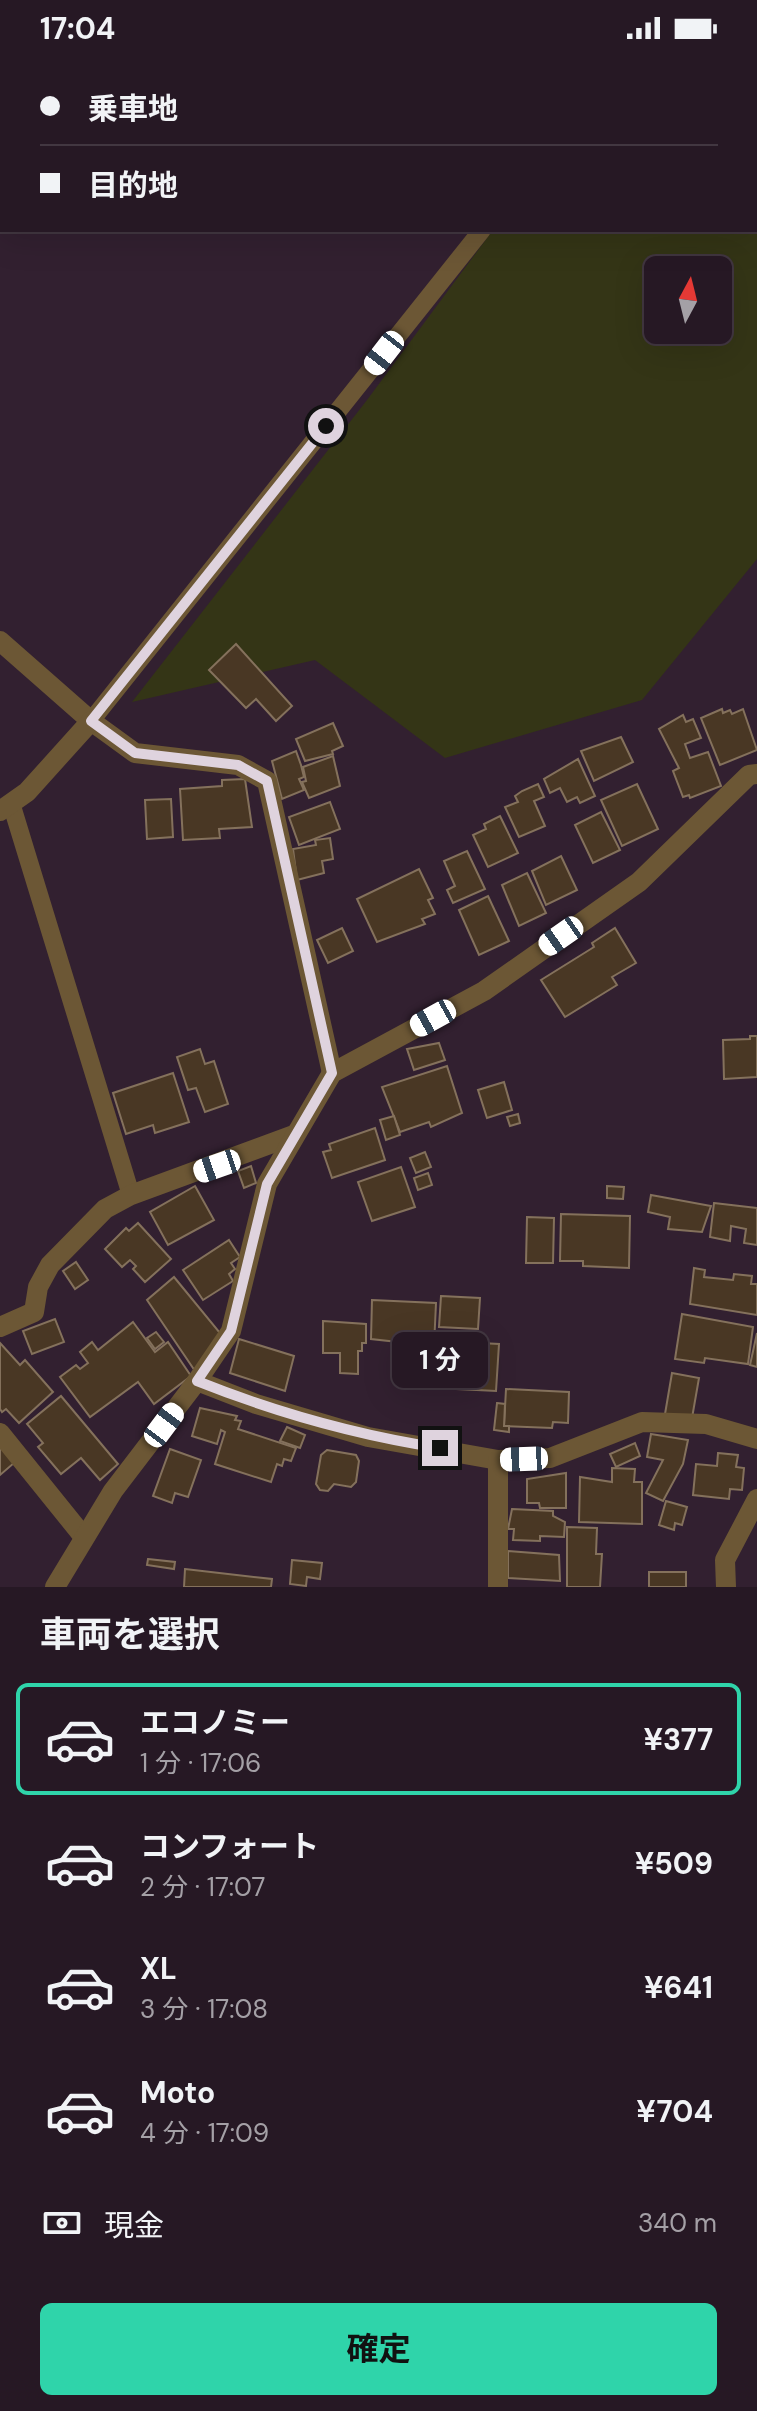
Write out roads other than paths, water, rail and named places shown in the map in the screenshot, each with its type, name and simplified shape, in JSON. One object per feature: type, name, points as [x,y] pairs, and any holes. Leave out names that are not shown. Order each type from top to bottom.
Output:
[{"type":"street","points":[[0,641],[91,721],[135,753],[238,765],[267,781],[332,1073]]},
{"type":"street","points":[[6,807],[27,792],[91,721]]},
{"type":"street","points":[[55,1587],[83,1536],[231,1331],[267,1184],[332,1073],[484,991],[639,882],[749,775],[757,774]]},
{"type":"street","points":[[0,1327],[34,1312],[38,1287],[50,1265],[105,1209],[131,1195],[294,1135]]},
{"type":"street","points":[[197,1381],[256,1404],[368,1437],[498,1460],[550,1458],[642,1422],[706,1424],[757,1439]]},
{"type":"street","points":[[0,1433],[83,1536]]},
{"type":"street","points":[[498,1460],[498,1587]]},
{"type":"street","points":[[726,1587],[725,1560],[757,1499]]},
{"type":"lane","points":[[91,721],[480,232]]},
{"type":"lane","points":[[6,807],[131,1195]]}]
